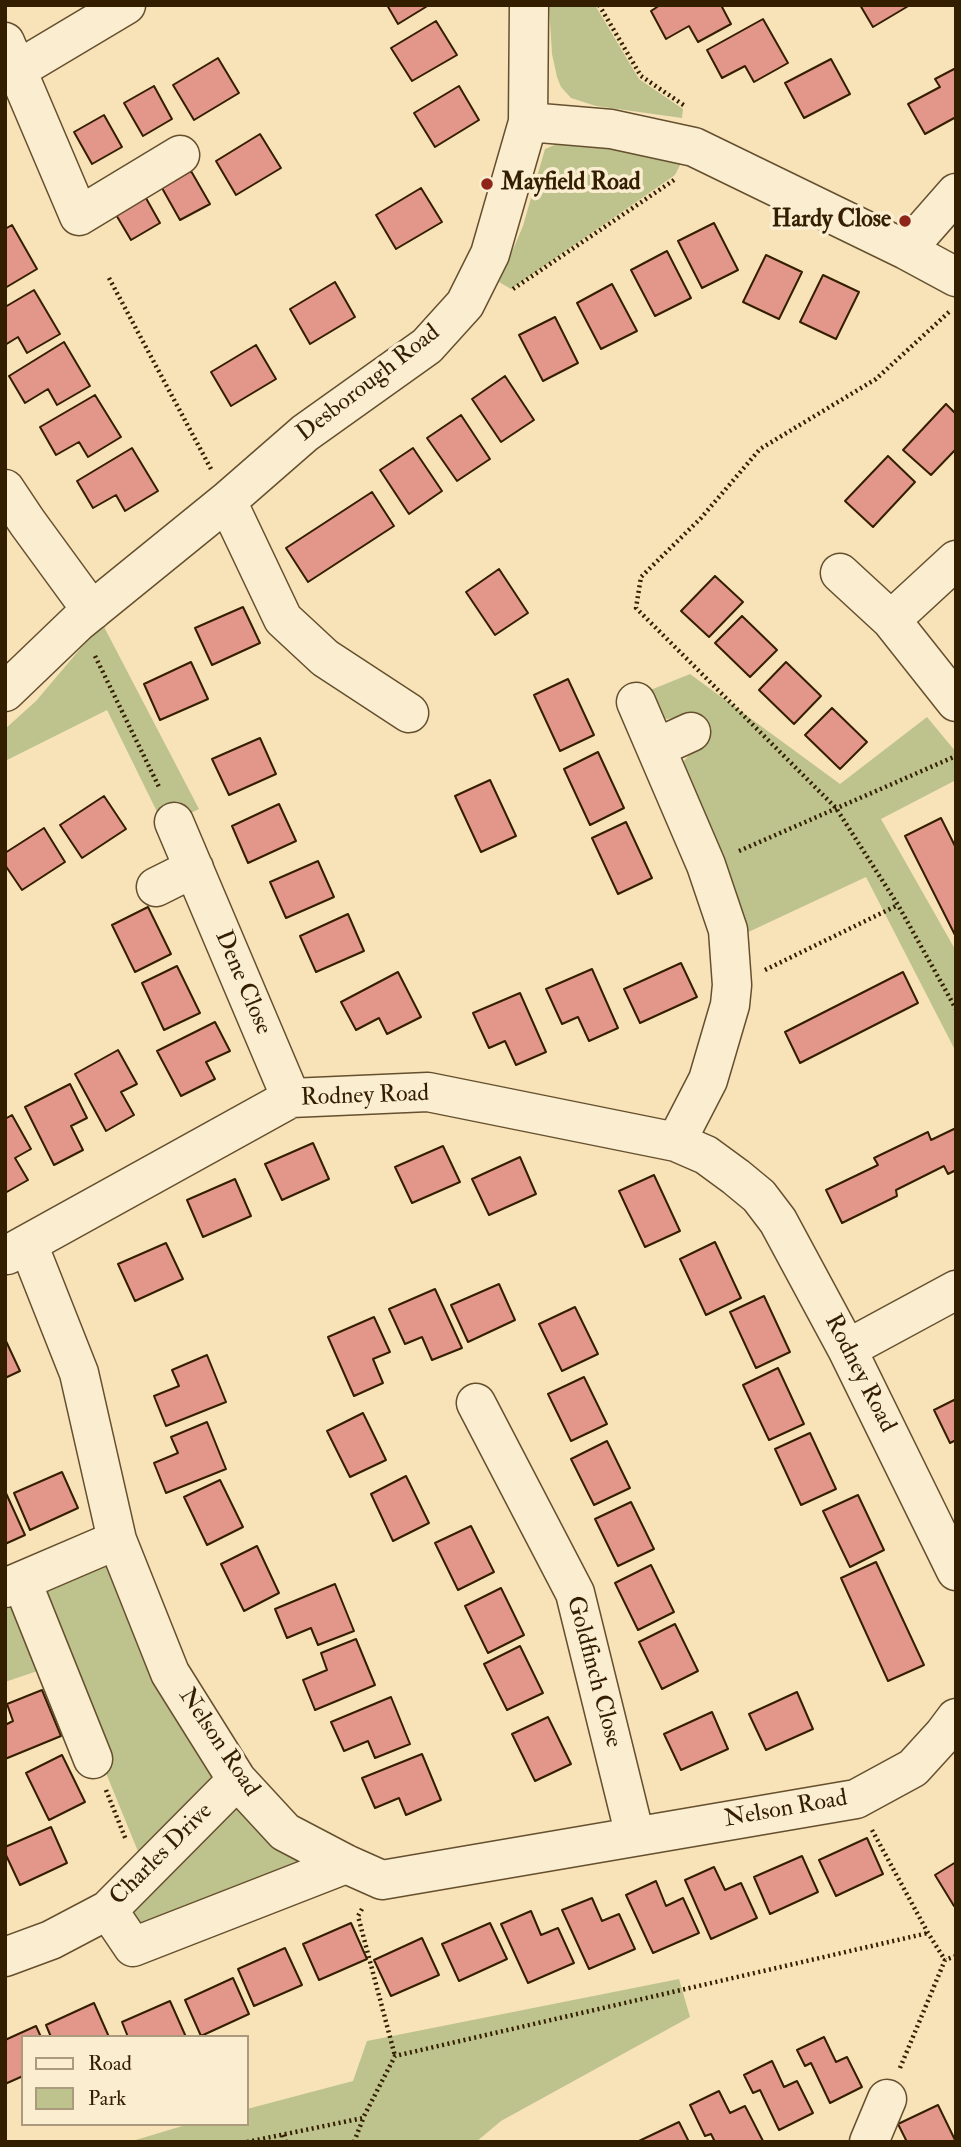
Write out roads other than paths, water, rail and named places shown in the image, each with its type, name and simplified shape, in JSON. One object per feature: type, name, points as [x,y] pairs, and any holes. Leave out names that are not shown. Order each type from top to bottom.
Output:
[{"type":"street","points":[[127,5],[11,56],[79,216],[180,155]]},
{"type":"street","name":"Desborough Road","points":[[5,692],[85,617],[227,501],[305,433],[427,346],[465,304],[490,254],[528,122],[529,5]]},
{"type":"street","points":[[528,122],[611,129],[694,148],[906,250],[956,278]]},
{"type":"street","points":[[906,250],[956,193]]},
{"type":"street","points":[[5,489],[85,617]]},
{"type":"street","points":[[227,501],[284,619],[325,658],[409,713]]},
{"type":"street","points":[[891,620],[956,559]]},
{"type":"street","points":[[840,573],[891,620],[956,702]]},
{"type":"street","points":[[636,702],[706,865],[727,930],[732,985],[720,1043],[708,1080],[676,1142]]},
{"type":"street","points":[[656,748],[691,732]]},
{"type":"street","name":"Dene Close","points":[[174,822],[291,1098]]},
{"type":"street","points":[[156,887],[194,868]]},
{"type":"street","name":"Rodney Road","points":[[17,1250],[291,1098],[428,1092],[676,1142],[706,1155],[759,1196],[778,1221],[848,1349],[956,1571]]},
{"type":"street","name":"Nelson Road","points":[[17,1250],[79,1373],[117,1541],[170,1673],[237,1780],[285,1832],[346,1864],[382,1880],[856,1799],[913,1768],[956,1718]]},
{"type":"street","points":[[848,1349],[956,1290]]},
{"type":"street","name":"Goldfinch Close","points":[[476,1403],[575,1593],[635,1836]]},
{"type":"street","points":[[93,1759],[14,1585],[117,1541]]},
{"type":"street","name":"Charles Drive","points":[[5,1957],[51,1940],[108,1910],[237,1780]]},
{"type":"street","points":[[108,1910],[134,1947],[346,1864]]},
{"type":"street","points":[[869,2142],[887,2099]]},
{"type":"place","name":"Mayfield Road","points":[[487,184]]},
{"type":"place","name":"Hardy Close","points":[[905,221]]}]
